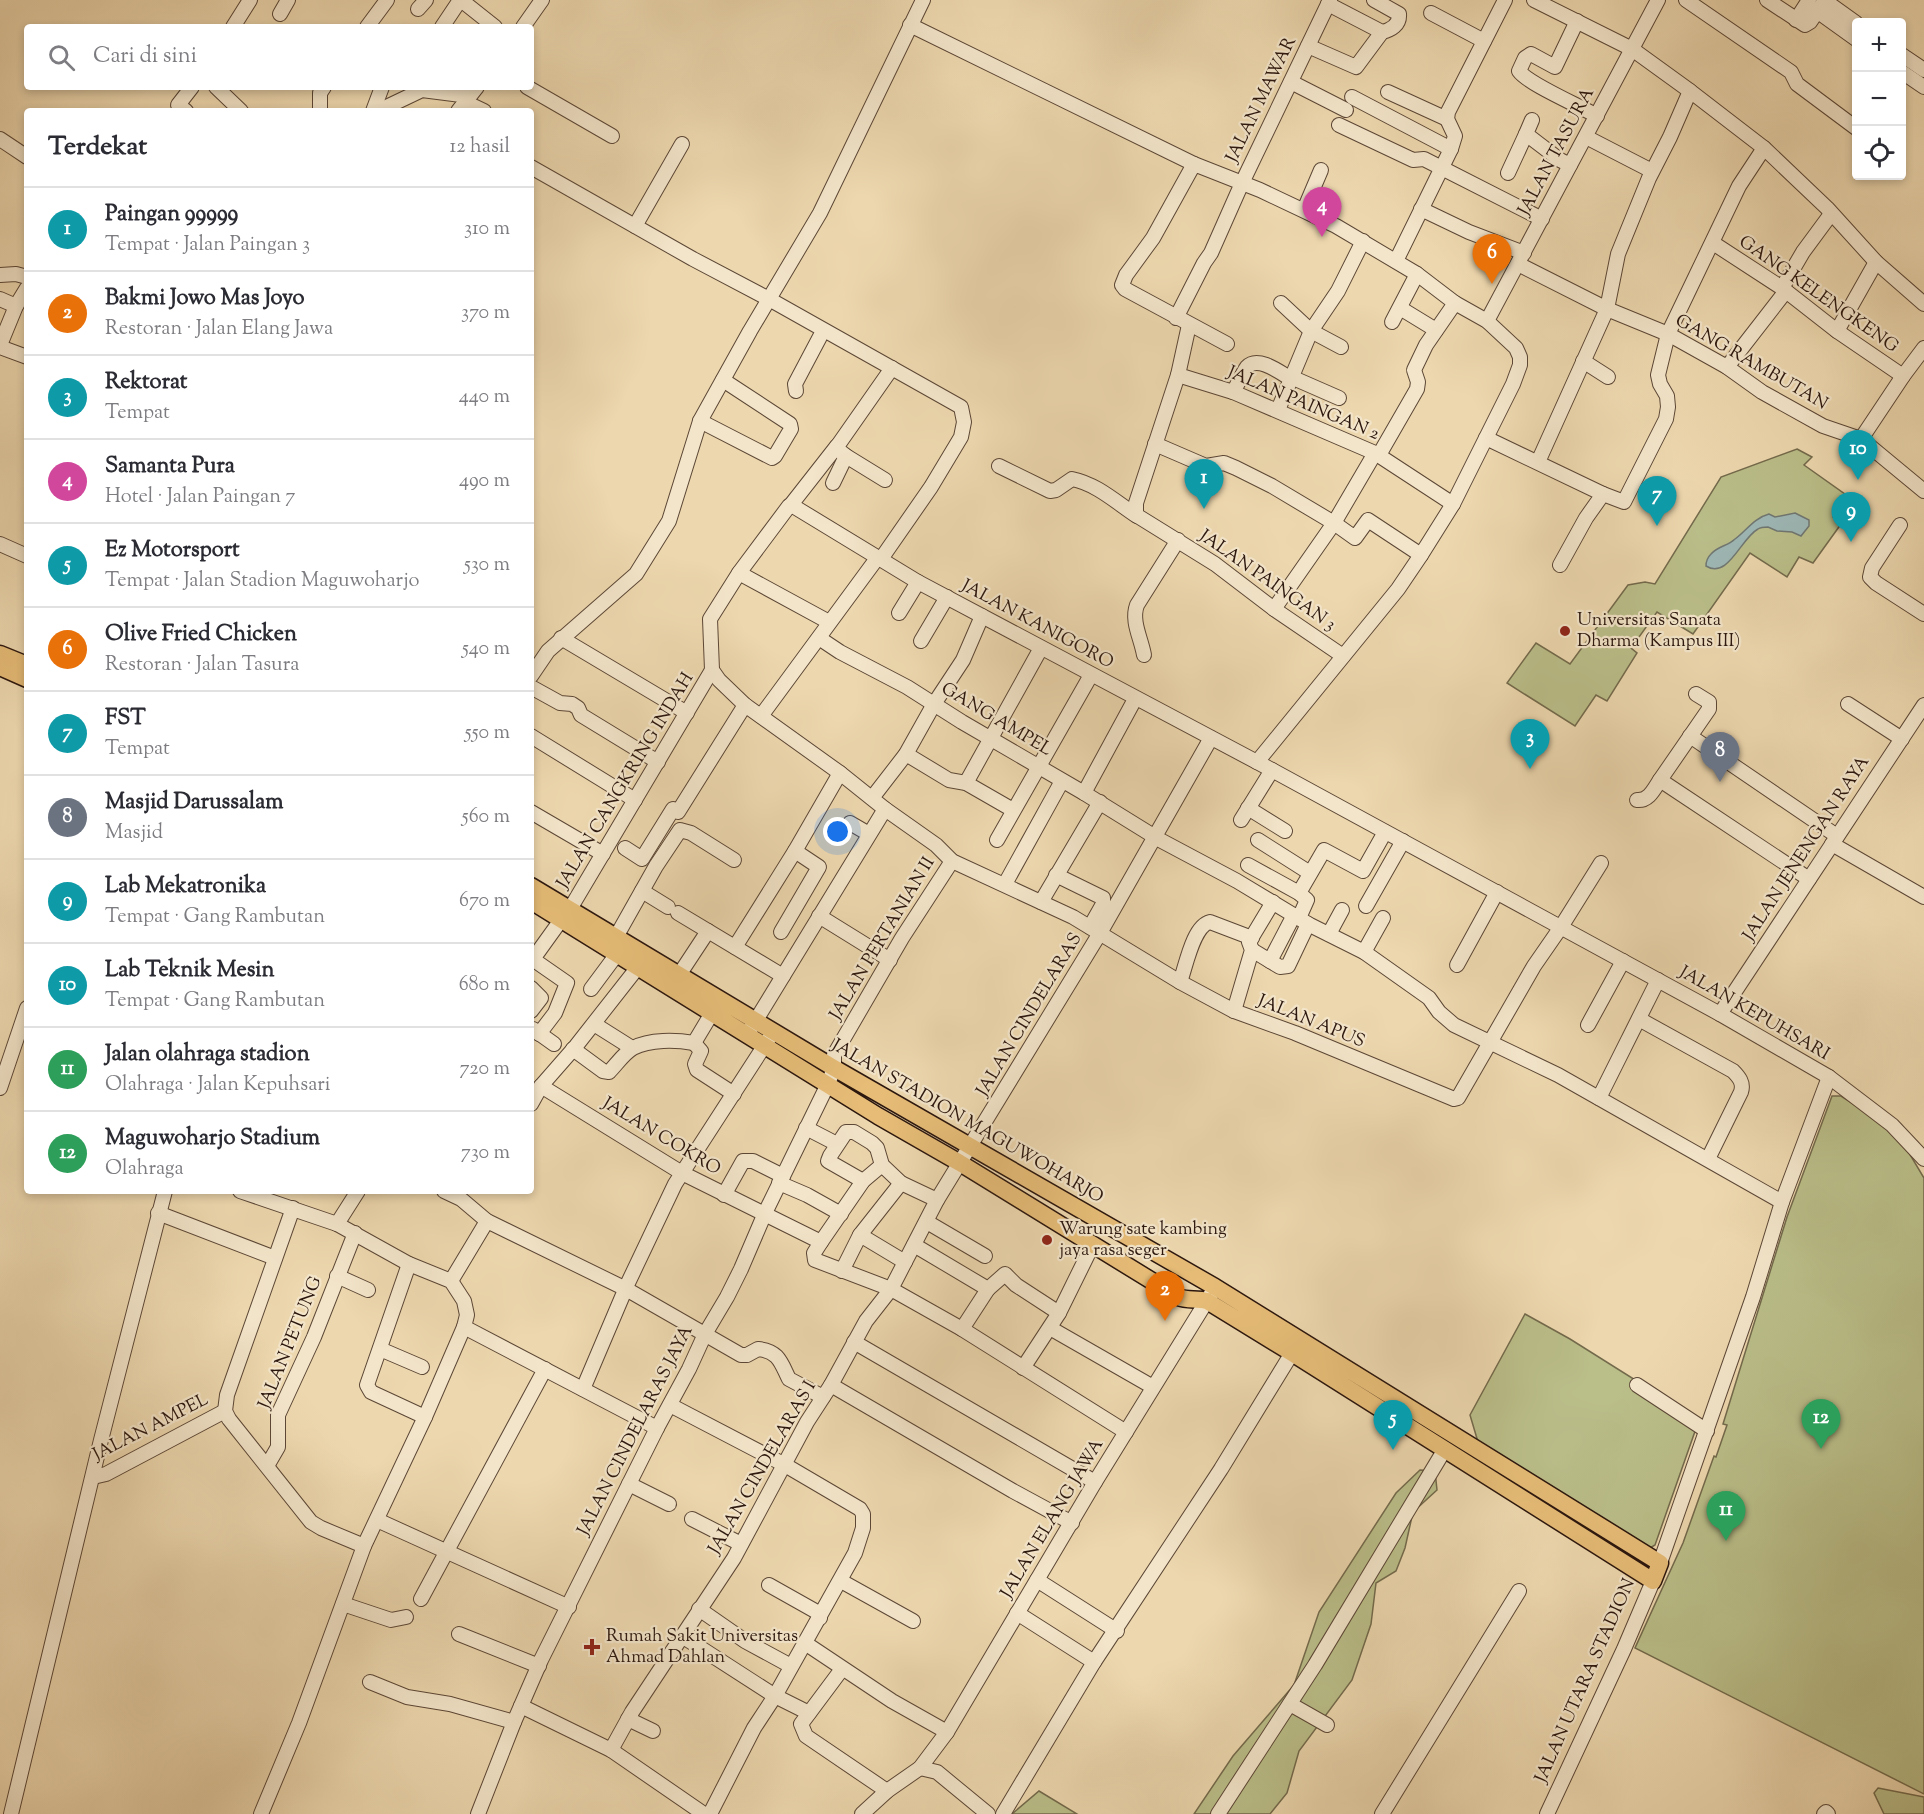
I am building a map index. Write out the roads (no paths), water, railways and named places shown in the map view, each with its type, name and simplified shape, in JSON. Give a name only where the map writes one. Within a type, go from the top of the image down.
[{"type":"main road","points":[[0,654],[24,664]]},
{"type":"main road","points":[[0,667],[24,678]]},
{"type":"main road","name":"JALAN STADION MAGUWOHARJO","points":[[535,899],[616,937],[679,975],[751,1028],[831,1076],[971,1146],[1182,1270],[1292,1353],[1653,1581]]},
{"type":"main road","name":"JALAN STADION MAGUWOHARJO","points":[[566,914],[617,954],[712,1013],[751,1028]]},
{"type":"main road","name":"JALAN STADION MAGUWOHARJO","points":[[831,1076],[878,1116],[960,1163],[1169,1292],[1185,1300],[1201,1299],[1211,1294]]},
{"type":"main road","points":[[1169,1292],[1182,1270]]},
{"type":"main road","name":"JALAN STADION MAGUWOHARJO","points":[[1211,1294],[1495,1461],[1660,1563]]},
{"type":"main road","points":[[1486,1476],[1495,1461]]},
{"type":"main road","name":"JALAN UTARA STADION","points":[[1653,1581],[1660,1563]]},
{"type":"street","points":[[235,24],[250,0]]},
{"type":"street","points":[[280,14],[288,0]]},
{"type":"street","points":[[369,24],[387,0]]},
{"type":"street","points":[[444,24],[460,0],[491,24]]},
{"type":"street","points":[[525,24],[542,0]]},
{"type":"street","points":[[534,672],[548,651],[561,638],[636,574],[669,521],[700,421],[830,194],[923,0]]},
{"type":"street","points":[[1308,45],[1356,67],[1382,32],[1390,30],[1397,23],[1399,15],[1374,0]]},
{"type":"street","points":[[1396,261],[1451,149],[1455,136],[1447,119],[1448,112],[1505,0]]},
{"type":"street","points":[[1534,0],[1632,49],[1764,148],[1827,208],[1876,262],[1924,304]]},
{"type":"street","name":"JALAN TASURA","points":[[1488,321],[1658,0]]},
{"type":"street","points":[[1686,0],[1791,72],[1797,84],[1854,126]]},
{"type":"street","points":[[1767,0],[1806,25],[1819,3],[1852,30]]},
{"type":"street","points":[[1329,2],[1382,32]]},
{"type":"street","name":"JALAN MAWAR","points":[[1176,318],[1211,253],[1329,2]]},
{"type":"street","points":[[1431,13],[1484,41]]},
{"type":"street","points":[[1577,21],[1555,67],[1531,54],[1525,58],[1520,71],[1536,83],[1597,116]]},
{"type":"street","points":[[910,25],[1194,164],[1304,210],[1365,242],[1417,274],[1455,303],[1488,321],[1516,348],[1520,357],[1520,366],[1453,504],[1398,589],[1257,762]]},
{"type":"street","points":[[1906,58],[1924,70]]},
{"type":"street","points":[[1906,75],[1924,87]]},
{"type":"street","points":[[1291,82],[1346,110]]},
{"type":"street","points":[[182,108],[178,105],[190,90]]},
{"type":"street","points":[[219,90],[238,108]]},
{"type":"street","points":[[320,108],[322,90]]},
{"type":"street","points":[[374,108],[381,90]]},
{"type":"street","points":[[384,108],[422,90],[467,99],[480,108]]},
{"type":"street","points":[[532,90],[612,136]]},
{"type":"street","points":[[1538,462],[1607,309],[1618,254],[1652,171],[1690,91]]},
{"type":"street","points":[[1388,92],[1447,119]]},
{"type":"street","points":[[1352,97],[1451,149]]},
{"type":"street","points":[[1508,173],[1532,120]]},
{"type":"street","points":[[1339,125],[1413,160],[1422,159],[1542,219]]},
{"type":"street","points":[[1526,134],[1570,165]]},
{"type":"street","points":[[1586,136],[1652,171]]},
{"type":"street","points":[[0,139],[24,155]]},
{"type":"street","points":[[635,226],[682,144]]},
{"type":"street","points":[[1486,438],[1624,502],[1666,419],[1667,396],[1658,375],[1668,334],[1739,186],[1764,148]]},
{"type":"street","points":[[1194,164],[1153,238],[1126,275],[1122,285],[1125,289],[1176,318],[1227,344]]},
{"type":"street","points":[[534,169],[957,404],[962,410],[961,437],[931,487],[761,716]]},
{"type":"street","points":[[1304,210],[1321,170]]},
{"type":"street","name":"GANG RAMBUTAN","points":[[1420,209],[1521,259],[1607,309],[1668,334],[1728,367],[1762,393],[1823,426],[1861,440],[1924,491]]},
{"type":"street","points":[[1728,367],[1784,290],[1803,252],[1831,214]]},
{"type":"street","points":[[1278,410],[1311,331],[1338,291],[1365,242],[1376,231]]},
{"type":"street","name":"GANG KELENGKENG","points":[[1713,243],[1784,290],[1837,331],[1903,376]]},
{"type":"street","points":[[1837,331],[1876,262]]},
{"type":"street","points":[[0,275],[16,273],[24,276]]},
{"type":"street","points":[[1392,322],[1417,274]]},
{"type":"street","points":[[24,293],[16,306],[0,346],[24,356]]},
{"type":"street","points":[[0,299],[16,306]]},
{"type":"street","points":[[1281,303],[1311,331],[1341,347]]},
{"type":"street","points":[[1274,609],[1334,523],[1417,388],[1415,367],[1426,345],[1455,303]]},
{"type":"street","points":[[1400,308],[1436,330]]},
{"type":"street","points":[[1138,517],[1136,502],[1178,375],[1189,325]]},
{"type":"street","points":[[796,391],[795,384],[823,331]]},
{"type":"street","points":[[1861,440],[1924,348]]},
{"type":"street","points":[[1583,361],[1608,377]]},
{"type":"street","points":[[1233,392],[1247,367],[1254,363],[1263,364],[1339,398]]},
{"type":"street","points":[[712,670],[710,619],[739,573],[790,506],[842,451],[892,368]]},
{"type":"street","name":"JALAN PAINGAN 2","points":[[1178,375],[1233,392],[1377,454],[1453,504]]},
{"type":"street","points":[[700,421],[772,458],[776,456],[791,429],[790,424],[723,380]]},
{"type":"street","points":[[1155,444],[1206,466],[1224,463],[1236,468],[1272,486],[1356,538],[1367,520],[1421,555]]},
{"type":"street","points":[[842,451],[885,480]]},
{"type":"street","points":[[833,483],[842,451]]},
{"type":"street","name":"JALAN PAINGAN 3","points":[[999,466],[1050,491],[1056,490],[1072,479],[1104,493],[1247,587],[1274,609],[1343,656]]},
{"type":"street","points":[[1560,565],[1586,518],[1603,494]]},
{"type":"street","name":"JALAN KANIGORO","points":[[790,506],[918,582],[1272,770]]},
{"type":"street","points":[[1900,525],[1872,568],[1870,577],[1924,614]]},
{"type":"street","points":[[1144,655],[1134,618],[1137,604],[1178,540]]},
{"type":"street","points":[[0,544],[24,555]]},
{"type":"street","points":[[739,573],[829,622]]},
{"type":"street","points":[[899,613],[918,582]]},
{"type":"street","points":[[921,641],[947,597]]},
{"type":"street","points":[[872,798],[906,754],[934,704],[963,660],[982,616]]},
{"type":"street","points":[[561,638],[687,713]]},
{"type":"street","name":"GANG AMPEL","points":[[819,638],[1154,836],[1300,919],[1364,952],[1429,998],[1439,1012],[1454,1025],[1558,1074],[1782,1202]]},
{"type":"street","points":[[966,783],[1041,648]]},
{"type":"street","name":"JALAN APUS","points":[[712,670],[718,680],[745,705],[936,845],[952,861],[1005,884],[1095,930],[1180,982],[1234,1011],[1295,1033],[1454,1099],[1458,1098],[1490,1042]]},
{"type":"street","name":"JALAN CANGKRING INDAH","points":[[534,955],[566,914],[712,670]]},
{"type":"street","points":[[997,840],[1091,675]]},
{"type":"street","points":[[534,689],[558,702],[572,704],[578,708],[581,715],[658,762]]},
{"type":"street","points":[[1637,800],[1644,800],[1648,797],[1709,706],[1709,702],[1696,694]]},
{"type":"street","points":[[1084,793],[1135,699]]},
{"type":"street","points":[[1848,704],[1902,739]]},
{"type":"street","points":[[642,859],[673,808],[678,812],[745,705]]},
{"type":"street","name":"JALAN JENENGAN RAYA","points":[[1720,1014],[1924,705]]},
{"type":"street","points":[[1690,736],[1835,840],[1924,897]]},
{"type":"street","points":[[534,738],[635,800]]},
{"type":"street","points":[[1095,930],[1154,836],[1211,738]]},
{"type":"street","points":[[906,754],[948,780],[966,783],[1013,810]]},
{"type":"street","points":[[1272,770],[1245,814],[1285,831]]},
{"type":"street","name":"JALAN KEPUHSARI","points":[[1272,770],[1720,1014],[1828,1077],[1782,1202],[1754,1297],[1660,1563]]},
{"type":"street","points":[[735,947],[840,773]]},
{"type":"street","points":[[1660,780],[1809,879]]},
{"type":"street","points":[[1005,884],[1062,781]]},
{"type":"street","points":[[1041,902],[1100,802]]},
{"type":"street","points":[[751,1028],[885,809]]},
{"type":"street","points":[[534,814],[603,854]]},
{"type":"street","points":[[850,823],[869,834]]},
{"type":"street","points":[[616,937],[656,866],[680,830],[691,833],[734,860]]},
{"type":"street","points":[[1299,893],[1324,850],[1363,871],[1385,832]]},
{"type":"street","points":[[1258,840],[1310,873]]},
{"type":"street","points":[[1366,906],[1403,841]]},
{"type":"street","points":[[625,848],[656,866]]},
{"type":"street","points":[[781,932],[819,867],[795,851]]},
{"type":"street","name":"JALAN PERTANIAN II","points":[[831,1076],[834,1055],[952,861]]},
{"type":"street","points":[[1490,1042],[1534,966],[1601,863]]},
{"type":"street","points":[[1180,982],[1202,925],[1210,922],[1252,944],[1270,960],[1300,919],[1307,900],[1299,893],[1248,866]]},
{"type":"street","points":[[1056,875],[1103,898],[1095,930]]},
{"type":"street","points":[[642,891],[783,976]]},
{"type":"street","points":[[1457,965],[1497,892]]},
{"type":"street","points":[[1234,1011],[1252,944],[1273,902]]},
{"type":"street","points":[[1329,934],[1342,910]]},
{"type":"street","points":[[819,916],[890,960]]},
{"type":"street","points":[[1364,952],[1383,918]]},
{"type":"street","name":"JALAN CINDELARAS","points":[[960,1163],[1095,930]]},
{"type":"street","points":[[679,975],[708,931]]},
{"type":"street","points":[[591,989],[617,954]]},
{"type":"street","points":[[534,959],[567,983],[555,1013],[535,1031],[554,1044]]},
{"type":"street","points":[[1588,1025],[1623,961]]},
{"type":"street","points":[[534,1098],[638,967]]},
{"type":"street","points":[[1599,1098],[1658,980]]},
{"type":"street","points":[[534,991],[542,998],[534,1007]]},
{"type":"street","points":[[694,1043],[712,1013]]},
{"type":"street","points":[[0,1088],[24,1017]]},
{"type":"street","points":[[1639,1019],[1733,1071],[1740,1079],[1742,1092],[1708,1159]]},
{"type":"street","points":[[594,1024],[632,1048]]},
{"type":"street","points":[[584,1389],[626,1289],[675,1184],[769,1038]]},
{"type":"street","points":[[573,1049],[603,1071],[608,1072],[632,1048],[677,1040],[694,1043],[701,1051],[695,1064],[697,1070],[734,1094]]},
{"type":"street","name":"JALAN CINDELARAS JAYA","points":[[478,1814],[538,1666],[705,1334],[737,1278],[765,1213],[831,1076]]},
{"type":"street","points":[[1828,1077],[1892,1125],[1924,1159]]},
{"type":"street","name":"JALAN COKRO","points":[[542,1086],[682,1173],[821,1242]]},
{"type":"street","points":[[866,1138],[878,1116]]},
{"type":"street","points":[[806,1128],[837,1144]]},
{"type":"street","points":[[863,1181],[829,1162],[829,1157],[846,1132],[854,1132],[866,1138],[877,1148],[882,1165],[901,1183],[937,1200]]},
{"type":"street","points":[[724,1194],[743,1161],[753,1161],[781,1180],[841,1214]]},
{"type":"street","name":"JALAN CINDELARAS I","points":[[610,1750],[741,1544],[807,1422],[866,1320],[891,1289],[937,1200],[960,1163]]},
{"type":"street","points":[[882,1165],[863,1181],[821,1242],[814,1253],[814,1258],[891,1289],[962,1329],[1126,1432]]},
{"type":"street","points":[[842,1271],[860,1235],[901,1183]]},
{"type":"street","points":[[11,1814],[164,1194]]},
{"type":"street","points":[[249,1194],[337,1224],[409,1264],[451,1281],[464,1301],[467,1315],[425,1418],[364,1546],[261,1814]]},
{"type":"street","points":[[337,1224],[356,1194]]},
{"type":"street","points":[[465,1195],[487,1221],[626,1289],[744,1356],[758,1349],[773,1354],[781,1360],[789,1379],[823,1396]]},
{"type":"street","points":[[293,1208],[227,1395],[225,1411],[311,1522],[364,1546]]},
{"type":"street","points":[[158,1214],[275,1257]]},
{"type":"street","points":[[451,1281],[487,1221]]},
{"type":"street","points":[[927,1222],[985,1256]]},
{"type":"street","name":"JALAN PETUNG","points":[[267,1466],[278,1447],[278,1415],[314,1337],[355,1233]]},
{"type":"street","points":[[860,1235],[905,1262]]},
{"type":"street","points":[[1023,1368],[1059,1313],[1093,1244]]},
{"type":"street","points":[[914,1245],[988,1289]]},
{"type":"street","points":[[409,1264],[367,1385],[369,1390],[425,1418]]},
{"type":"street","points":[[962,1329],[988,1289],[1005,1274],[1016,1285],[1059,1313]]},
{"type":"street","points":[[337,1276],[368,1290]]},
{"type":"street","name":"JALAN ELANG JAWA","points":[[862,1814],[887,1791],[920,1767],[944,1737],[1095,1482],[1211,1294]]},
{"type":"street","points":[[464,1327],[657,1428]]},
{"type":"street","points":[[1050,1328],[1153,1387]]},
{"type":"street","points":[[854,1342],[1095,1482]]},
{"type":"street","points":[[380,1349],[422,1367]]},
{"type":"street","points":[[1003,1814],[1094,1662],[1117,1631],[1221,1469],[1292,1353]]},
{"type":"street","points":[[421,1599],[545,1369]]},
{"type":"street","points":[[831,1384],[1072,1523]]},
{"type":"street","points":[[1637,1385],[1707,1431]]},
{"type":"street","points":[[670,1405],[785,1465],[862,1512],[863,1519],[860,1540],[841,1581],[754,1728],[710,1814]]},
{"type":"street","name":"JALAN AMPEL","points":[[93,1477],[106,1474],[225,1411]]},
{"type":"street","points":[[1218,1814],[1316,1665],[1445,1449]]},
{"type":"street","points":[[629,1484],[669,1504]]},
{"type":"street","points":[[692,1519],[741,1544]]},
{"type":"street","points":[[377,1520],[569,1608]]},
{"type":"street","points":[[1037,1580],[1117,1631]]},
{"type":"street","points":[[841,1581],[914,1621]]},
{"type":"street","name":"JALAN UTARA STADION","points":[[1547,1814],[1653,1581]]},
{"type":"street","points":[[769,1585],[817,1612],[820,1618]]},
{"type":"street","points":[[1382,1814],[1519,1591]]},
{"type":"street","points":[[343,1604],[391,1620],[406,1617]]},
{"type":"street","points":[[699,1609],[745,1641],[791,1666]]},
{"type":"street","points":[[1017,1613],[1094,1662]]},
{"type":"street","points":[[459,1634],[538,1666]]},
{"type":"street","points":[[682,1636],[775,1696],[809,1713]]},
{"type":"street","points":[[805,1643],[944,1737],[937,1772]]},
{"type":"street","points":[[842,1669],[801,1724],[806,1737],[887,1791]]},
{"type":"street","points":[[370,1682],[407,1697],[450,1704],[514,1722]]},
{"type":"street","points":[[1290,1704],[1327,1725]]},
{"type":"street","points":[[521,1706],[610,1750],[704,1814]]},
{"type":"street","points":[[628,1719],[652,1731]]},
{"type":"street","points":[[920,1767],[937,1772],[988,1814]]},
{"type":"water","points":[[1795,513],[1809,520],[1809,526],[1801,536],[1768,527],[1760,528],[1752,534],[1728,563],[1714,569],[1706,566],[1708,558],[1714,551],[1732,541],[1759,518],[1769,514],[1775,517]]},
{"type":"place","name":"Samanta Pura","points":[[1322,237]]},
{"type":"place","name":"Olive Fried Chicken","points":[[1492,284]]},
{"type":"place","name":"Lab Teknik Mesin","points":[[1858,480]]},
{"type":"place","name":"Paingan 99999","points":[[1204,509]]},
{"type":"place","name":"FST","points":[[1657,526]]},
{"type":"place","name":"Lab Mekatronika","points":[[1851,542]]},
{"type":"place","name":"Universitas Sanata Dharma (Kampus III)","points":[[1565,631]]},
{"type":"place","name":"Rektorat","points":[[1530,769]]},
{"type":"place","name":"Masjid Darussalam","points":[[1720,782]]},
{"type":"place","name":"Warung sate kambing jaya rasa seger","points":[[1047,1240]]},
{"type":"place","name":"Bakmi Jowo Mas Joyo","points":[[1165,1321]]},
{"type":"place","name":"Maguwoharjo Stadium","points":[[1821,1449]]},
{"type":"place","name":"Ez Motorsport","points":[[1393,1450]]},
{"type":"place","name":"Jalan olahraga stadion","points":[[1726,1541]]},
{"type":"place","name":"Rumah Sakit Universitas Ahmad Dahlan","points":[[592,1647]]}]
